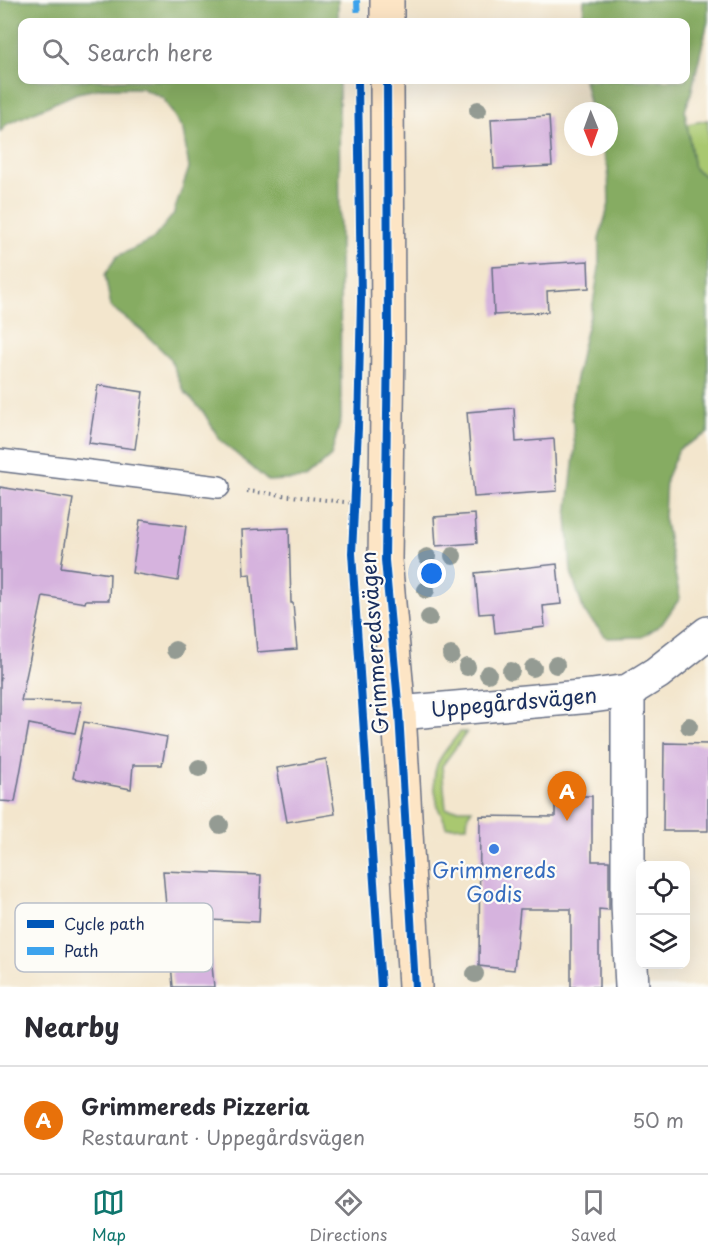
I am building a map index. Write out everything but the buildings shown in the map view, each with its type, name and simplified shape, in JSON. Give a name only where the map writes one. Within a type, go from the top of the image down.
[{"type":"street","points":[[387,0],[387,18]]},
{"type":"street","name":"Grimmeredsvägen","points":[[387,84],[388,340],[385,560],[399,713],[415,987]]},
{"type":"street","name":"Uppegårdsvägen","points":[[399,713],[628,691],[657,673],[708,633]]},
{"type":"street","name":"Uppegårdsvägen","points":[[628,691],[628,904],[632,987]]},
{"type":"lane","points":[[0,460],[219,487]]},
{"type":"path","points":[[219,487],[354,504]]},
{"type":"green space","points":[[0,0],[338,0],[338,18],[18,18],[18,84],[339,84],[341,419],[331,456],[305,479],[268,481],[220,440],[204,413],[184,391],[169,357],[140,329],[111,307],[105,275],[116,257],[153,239],[173,215],[189,168],[183,130],[163,98],[141,88],[102,88],[77,93],[7,124],[0,132]]},
{"type":"green space","points":[[584,0],[708,0],[708,21],[685,111],[694,169],[708,178],[708,433],[679,449],[666,479],[664,517],[680,598],[662,624],[642,637],[607,638],[584,612],[571,572],[567,516],[575,448],[571,404],[593,304],[599,268],[599,239],[609,204],[608,168],[604,156],[618,156],[618,102],[589,102],[585,84],[690,84],[690,18],[583,18]]},
{"type":"green space","points":[[708,120],[708,178],[694,169],[687,124]]},
{"type":"green space","points":[[460,732],[467,732],[442,766],[446,809],[472,809],[468,815],[467,826],[446,827],[438,807],[434,776],[439,761]]},
{"type":"marked path","points":[[357,0],[358,18]]},
{"type":"cycle path","points":[[358,84],[361,299],[352,553],[381,987]]},
{"type":"cycle path","points":[[387,84],[388,341],[385,560],[399,713],[415,987]]},
{"type":"place","name":"Grimmereds Pizzeria","points":[[567,821]]},
{"type":"place","name":"Grimmereds Godis","points":[[494,849]]}]
